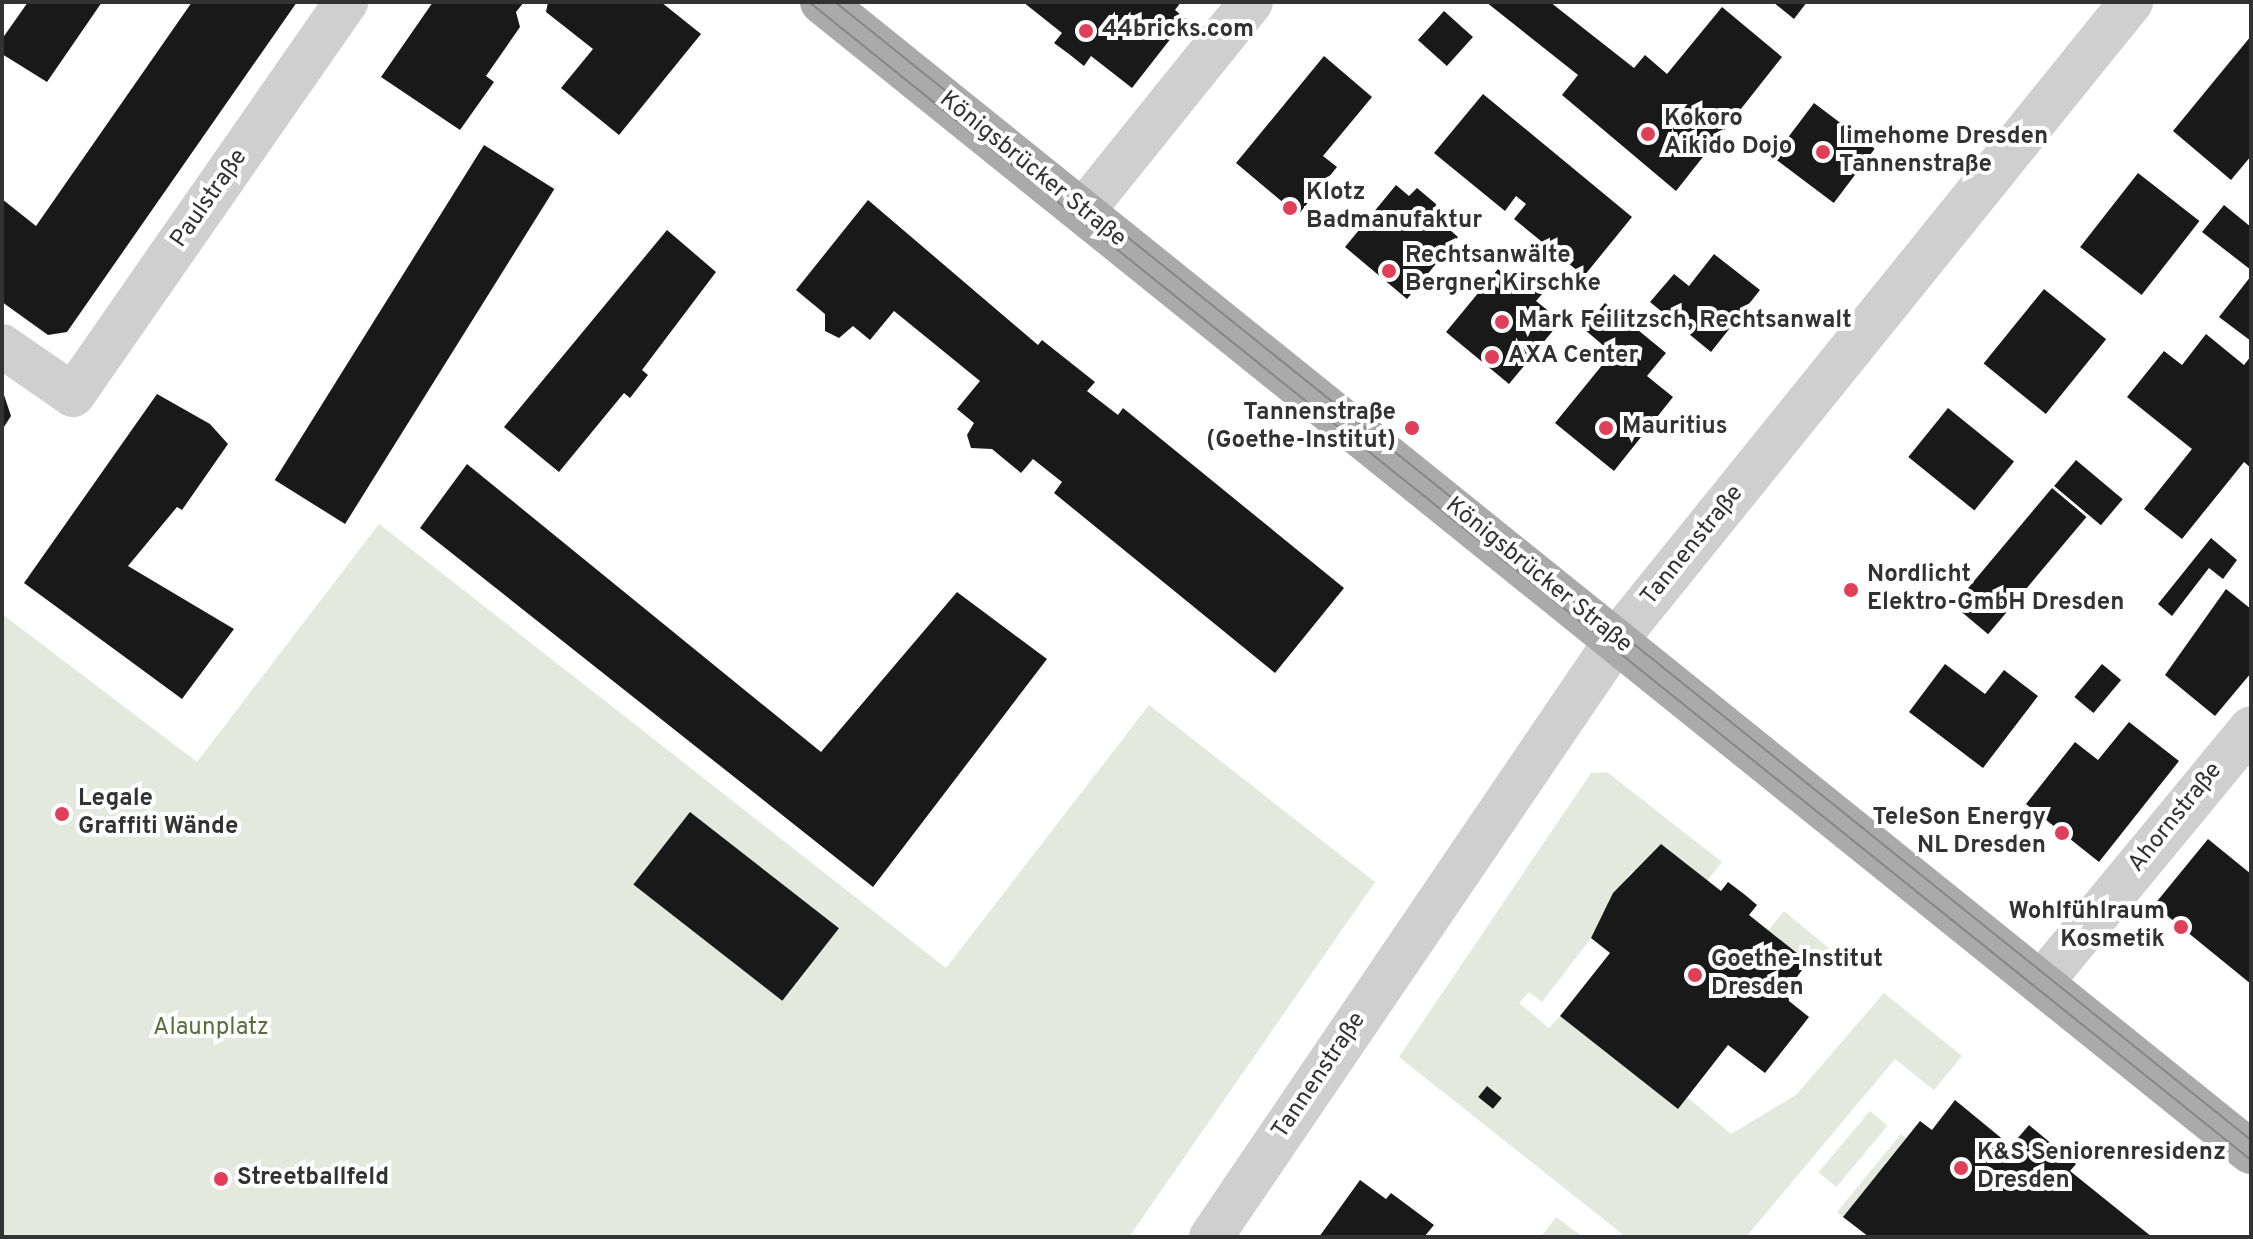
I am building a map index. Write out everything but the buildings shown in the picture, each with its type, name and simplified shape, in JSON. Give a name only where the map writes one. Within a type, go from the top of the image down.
[{"type":"main road","name":"Königsbrücker Straße","points":[[822,2],[2251,1152]]},
{"type":"street","name":"Paulstraße","points":[[2,346],[73,395],[346,2]]},
{"type":"street","points":[[1083,211],[1251,2]]},
{"type":"street","name":"Tannenstraße","points":[[1211,1237],[1617,639],[2131,2]]},
{"type":"street","name":"Ahornstraße","points":[[2041,983],[2251,728]]},
{"type":"green space","name":"Alaunplatz","points":[[379,524],[946,968],[1149,705],[1375,882],[1129,1237],[2,1237],[2,614],[197,762]]},
{"type":"green space","points":[[1607,772],[1722,862],[1707,881],[1631,871],[1604,921],[1542,1002],[1529,992],[1519,1003],[1549,1028],[1560,1016],[1677,1108],[1687,1097],[1731,1134],[1796,1095],[1884,993],[1962,1056],[1934,1090],[1895,1059],[1746,1237],[1626,1237],[1399,1057],[1591,773]]},
{"type":"green space","points":[[1784,911],[1836,954],[1827,966],[1817,969],[1768,931]]},
{"type":"green space","points":[[1870,1111],[1888,1126],[1836,1187],[1819,1172]]},
{"type":"green space","points":[[1901,1134],[1906,1138],[1843,1217],[1837,1212]]},
{"type":"green space","points":[[1556,1217],[1583,1237],[1541,1237]]},
{"type":"tram line","points":[[809,2],[2251,1160]]},
{"type":"tram line","points":[[835,2],[2251,1140]]},
{"type":"place","name":"44bricks.com","points":[[1086,31]]},
{"type":"place","name":"Kokoro Aikido Dojo","points":[[1648,134]]},
{"type":"place","name":"limehome Dresden Tannenstraße","points":[[1823,152]]},
{"type":"place","name":"Klotz Badmanufaktur","points":[[1290,208]]},
{"type":"place","name":"Rechtsanwälte Bergner Kirschke","points":[[1389,271]]},
{"type":"place","name":"Mark Feilitzsch, Rechtsanwalt","points":[[1502,322]]},
{"type":"place","name":"AXA Center","points":[[1492,357]]},
{"type":"place","name":"Tannenstraße (Goethe-Institut)","points":[[1412,428]]},
{"type":"place","name":"Mauritius","points":[[1606,428]]},
{"type":"place","name":"Nordlicht Elektro-GmbH Dresden","points":[[1851,590]]},
{"type":"place","name":"Legale Graffiti Wände","points":[[62,814]]},
{"type":"place","name":"TeleSon Energy NL Dresden","points":[[2062,833]]},
{"type":"place","name":"Wohlfühlraum Kosmetik","points":[[2181,927]]},
{"type":"place","name":"Goethe-Institut Dresden","points":[[1695,975]]},
{"type":"place","name":"K&S Seniorenresidenz Dresden","points":[[1961,1168]]},
{"type":"place","name":"Streetballfeld","points":[[221,1179]]}]
